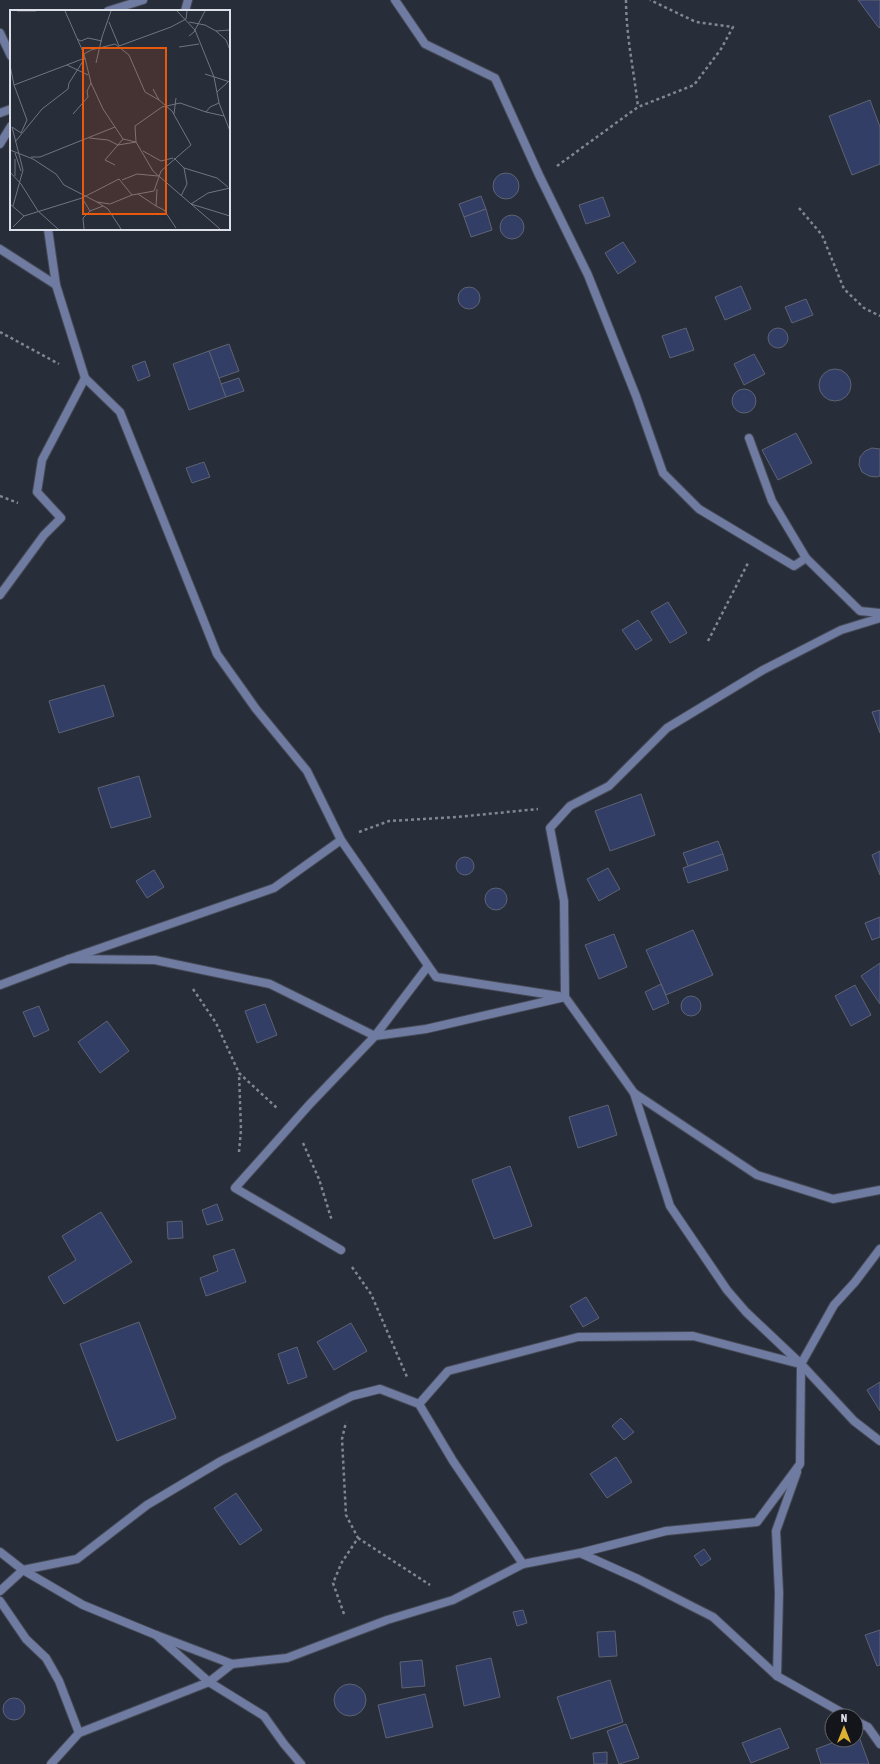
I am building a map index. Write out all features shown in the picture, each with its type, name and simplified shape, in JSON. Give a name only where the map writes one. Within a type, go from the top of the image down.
[{"type":"street","points":[[111,10],[143,0]]},
{"type":"street","points":[[185,10],[188,0]]},
{"type":"street","points":[[394,0],[425,44],[495,78],[539,175],[588,275],[636,396],[663,473],[699,509],[758,543],[794,566],[806,558]]},
{"type":"street","points":[[0,33],[10,54]]},
{"type":"street","points":[[0,113],[10,110]]},
{"type":"street","points":[[0,144],[10,128]]},
{"type":"street","points":[[48,230],[56,285],[85,378],[120,412],[218,654],[256,709],[307,771],[341,840],[436,977],[565,997]]},
{"type":"street","points":[[0,249],[56,285]]},
{"type":"street","points":[[0,596],[44,535],[61,518],[37,492],[42,460],[85,378]]},
{"type":"street","points":[[750,438],[772,501],[806,558],[860,611],[880,613]]},
{"type":"street","points":[[880,618],[841,630],[763,670],[667,728],[609,786],[570,806],[550,828],[564,901],[565,997],[634,1093],[670,1206],[727,1290],[746,1312],[801,1364],[854,1421],[880,1442]]},
{"type":"street","points":[[0,985],[68,959],[274,888],[341,840]]},
{"type":"street","points":[[68,959],[155,960],[270,984],[375,1036],[426,1029],[565,997]]},
{"type":"street","points":[[341,1250],[235,1188],[294,1122],[375,1036],[428,966]]},
{"type":"street","points":[[634,1093],[757,1175],[833,1198],[880,1190]]},
{"type":"street","points":[[777,1676],[779,1593],[776,1531],[800,1464],[801,1364],[834,1305],[855,1282],[880,1249]]},
{"type":"street","points":[[419,1404],[448,1371],[578,1337],[693,1336],[801,1364]]},
{"type":"street","points":[[0,1591],[23,1570],[77,1559],[147,1505],[220,1461],[352,1396],[380,1389],[419,1404],[453,1461],[522,1564]]},
{"type":"street","points":[[0,1552],[23,1570],[83,1605],[232,1664],[287,1658],[387,1620],[453,1600],[522,1564],[580,1553],[666,1531],[757,1522],[800,1464]]},
{"type":"street","points":[[580,1553],[638,1579],[712,1617],[777,1676],[834,1708]]},
{"type":"street","points":[[0,1601],[26,1639],[46,1658],[59,1681],[79,1733]]},
{"type":"street","points":[[156,1635],[209,1682],[264,1716],[284,1744],[301,1764]]},
{"type":"street","points":[[51,1764],[79,1733],[209,1682],[232,1664]]},
{"type":"street","points":[[864,1725],[868,1727],[880,1744]]},
{"type":"path","points":[[626,0],[626,30],[634,69],[638,107]]},
{"type":"path","points":[[539,175],[552,169],[638,107],[694,85],[721,49],[733,27],[696,22],[650,0]]},
{"type":"path","points":[[799,208],[822,235],[844,289],[864,308],[880,316]]},
{"type":"path","points":[[0,332],[85,378]]},
{"type":"path","points":[[708,641],[758,543]]},
{"type":"path","points":[[341,840],[389,821],[457,818],[570,806]]},
{"type":"path","points":[[192,988],[216,1023],[239,1073],[241,1130],[235,1188]]},
{"type":"path","points":[[239,1073],[294,1122],[319,1179],[341,1250],[370,1294],[419,1404]]},
{"type":"path","points":[[352,1396],[342,1439],[346,1515],[358,1538],[453,1600]]},
{"type":"path","points":[[352,1634],[332,1583],[342,1562],[358,1538]]},
{"type":"building","points":[[858,0],[880,0],[879,28]]},
{"type":"building","points":[[870,100],[880,127],[880,164],[852,175],[829,116]]},
{"type":"building","points":[[506,173],[515,177],[519,186],[515,195],[506,199],[497,195],[493,186],[497,177]]},
{"type":"building","points":[[481,196],[486,209],[464,217],[459,204]]},
{"type":"building","points":[[603,197],[610,216],[586,224],[579,205]]},
{"type":"building","points":[[486,209],[492,230],[471,237],[464,217]]},
{"type":"building","points":[[512,215],[521,218],[524,227],[521,236],[512,239],[503,236],[500,227],[503,218]]},
{"type":"building","points":[[623,242],[636,262],[618,274],[605,253]]},
{"type":"building","points":[[741,286],[751,309],[725,320],[715,297]]},
{"type":"building","points":[[465,287],[473,287],[480,294],[480,302],[473,309],[465,309],[458,302],[458,294]]},
{"type":"building","points":[[806,299],[813,315],[792,323],[785,307]]},
{"type":"building","points":[[686,328],[694,350],[670,358],[662,336]]},
{"type":"building","points":[[778,328],[785,331],[788,338],[785,345],[778,348],[771,345],[768,338],[771,331]]},
{"type":"building","points":[[229,344],[239,371],[219,378],[209,351]]},
{"type":"building","points":[[209,351],[226,397],[189,410],[173,364]]},
{"type":"building","points":[[754,354],[765,374],[744,385],[734,364]]},
{"type":"building","points":[[145,361],[150,376],[138,381],[132,366]]},
{"type":"building","points":[[832,369],[838,369],[848,376],[851,385],[850,391],[844,398],[838,401],[832,401],[822,394],[819,388],[819,382],[826,372]]},
{"type":"building","points":[[239,378],[244,391],[226,397],[221,384]]},
{"type":"building","points":[[744,389],[753,392],[756,401],[753,410],[744,413],[735,410],[732,401],[735,392]]},
{"type":"building","points":[[796,433],[812,463],[778,480],[762,450]]},
{"type":"building","points":[[872,448],[880,449],[880,476],[876,477],[869,476],[862,472],[859,465],[860,457],[865,451]]},
{"type":"building","points":[[204,462],[210,477],[192,483],[186,468]]},
{"type":"building","points":[[668,602],[687,633],[670,643],[651,612]]},
{"type":"building","points":[[638,620],[652,640],[636,650],[622,630]]},
{"type":"building","points":[[104,685],[114,716],[59,733],[49,701]]},
{"type":"building","points":[[880,710],[880,733],[872,712]]},
{"type":"building","points":[[139,776],[151,817],[111,828],[98,788]]},
{"type":"building","points":[[641,794],[655,835],[610,851],[595,811]]},
{"type":"building","points":[[718,841],[723,854],[688,866],[683,853]]},
{"type":"building","points":[[880,851],[880,875],[872,855]]},
{"type":"building","points":[[723,854],[728,870],[688,883],[683,868]]},
{"type":"building","points":[[461,857],[469,857],[474,862],[472,873],[469,875],[461,875],[456,870],[456,862]]},
{"type":"building","points":[[608,868],[620,889],[599,901],[587,879]]},
{"type":"building","points":[[154,870],[164,887],[147,898],[136,881]]},
{"type":"building","points":[[492,888],[500,888],[507,895],[507,903],[500,910],[492,910],[485,903],[485,895]]},
{"type":"building","points":[[880,917],[880,937],[872,940],[865,923]]},
{"type":"building","points":[[693,930],[713,975],[666,995],[646,950]]},
{"type":"building","points":[[614,934],[627,967],[599,979],[585,945]]},
{"type":"building","points":[[880,963],[880,1004],[861,976]]},
{"type":"building","points":[[661,984],[669,1003],[653,1010],[645,992]]},
{"type":"building","points":[[855,985],[871,1015],[851,1026],[835,996]]},
{"type":"building","points":[[687,996],[695,996],[701,1002],[701,1010],[695,1016],[687,1016],[681,1010],[681,1002]]},
{"type":"building","points":[[265,1004],[277,1035],[257,1043],[245,1011]]},
{"type":"building","points":[[39,1006],[49,1030],[34,1037],[23,1012]]},
{"type":"building","points":[[107,1021],[129,1051],[100,1073],[78,1042]]},
{"type":"building","points":[[608,1105],[617,1135],[578,1148],[569,1117]]},
{"type":"building","points":[[510,1166],[532,1226],[494,1239],[472,1180]]},
{"type":"building","points":[[217,1204],[223,1220],[207,1225],[202,1210]]},
{"type":"building","points":[[101,1212],[132,1262],[64,1304],[48,1277],[76,1260],[62,1236]]},
{"type":"building","points":[[182,1221],[183,1238],[168,1239],[167,1222]]},
{"type":"building","points":[[234,1249],[246,1282],[206,1296],[200,1278],[218,1271],[213,1256]]},
{"type":"building","points":[[586,1297],[599,1318],[583,1327],[570,1306]]},
{"type":"building","points":[[139,1322],[176,1418],[117,1441],[80,1344]]},
{"type":"building","points":[[351,1323],[367,1351],[334,1370],[317,1342]]},
{"type":"building","points":[[297,1347],[307,1377],[288,1384],[278,1354]]},
{"type":"building","points":[[880,1382],[880,1411],[867,1390]]},
{"type":"building","points":[[621,1418],[634,1432],[624,1440],[612,1426]]},
{"type":"building","points":[[616,1457],[632,1482],[607,1498],[590,1474]]},
{"type":"building","points":[[236,1493],[262,1530],[240,1545],[214,1508]]},
{"type":"building","points":[[704,1549],[711,1559],[701,1566],[694,1556]]},
{"type":"building","points":[[523,1610],[527,1623],[517,1626],[513,1612]]},
{"type":"building","points":[[880,1630],[880,1665],[877,1666],[865,1635]]},
{"type":"building","points":[[615,1631],[617,1656],[599,1657],[597,1632]]},
{"type":"building","points":[[491,1658],[500,1697],[464,1706],[456,1666]]},
{"type":"building","points":[[422,1660],[425,1686],[402,1688],[400,1662]]},
{"type":"building","points":[[610,1680],[623,1722],[571,1739],[557,1697]]},
{"type":"building","points":[[347,1684],[353,1684],[363,1691],[366,1700],[365,1706],[359,1713],[353,1716],[347,1716],[337,1709],[334,1703],[334,1697],[341,1687]]},
{"type":"building","points":[[425,1694],[433,1727],[386,1738],[378,1705]]},
{"type":"building","points":[[14,1698],[22,1701],[25,1709],[22,1717],[14,1720],[6,1717],[3,1709],[6,1701]]},
{"type":"building","points":[[626,1724],[639,1758],[619,1764],[607,1731]]},
{"type":"building","points":[[780,1728],[789,1748],[751,1763],[742,1743]]},
{"type":"building","points":[[824,1746],[824,1748],[863,1748],[869,1764],[821,1764],[816,1749]]},
{"type":"building","points":[[607,1752],[607,1764],[594,1764],[593,1753]]}]
